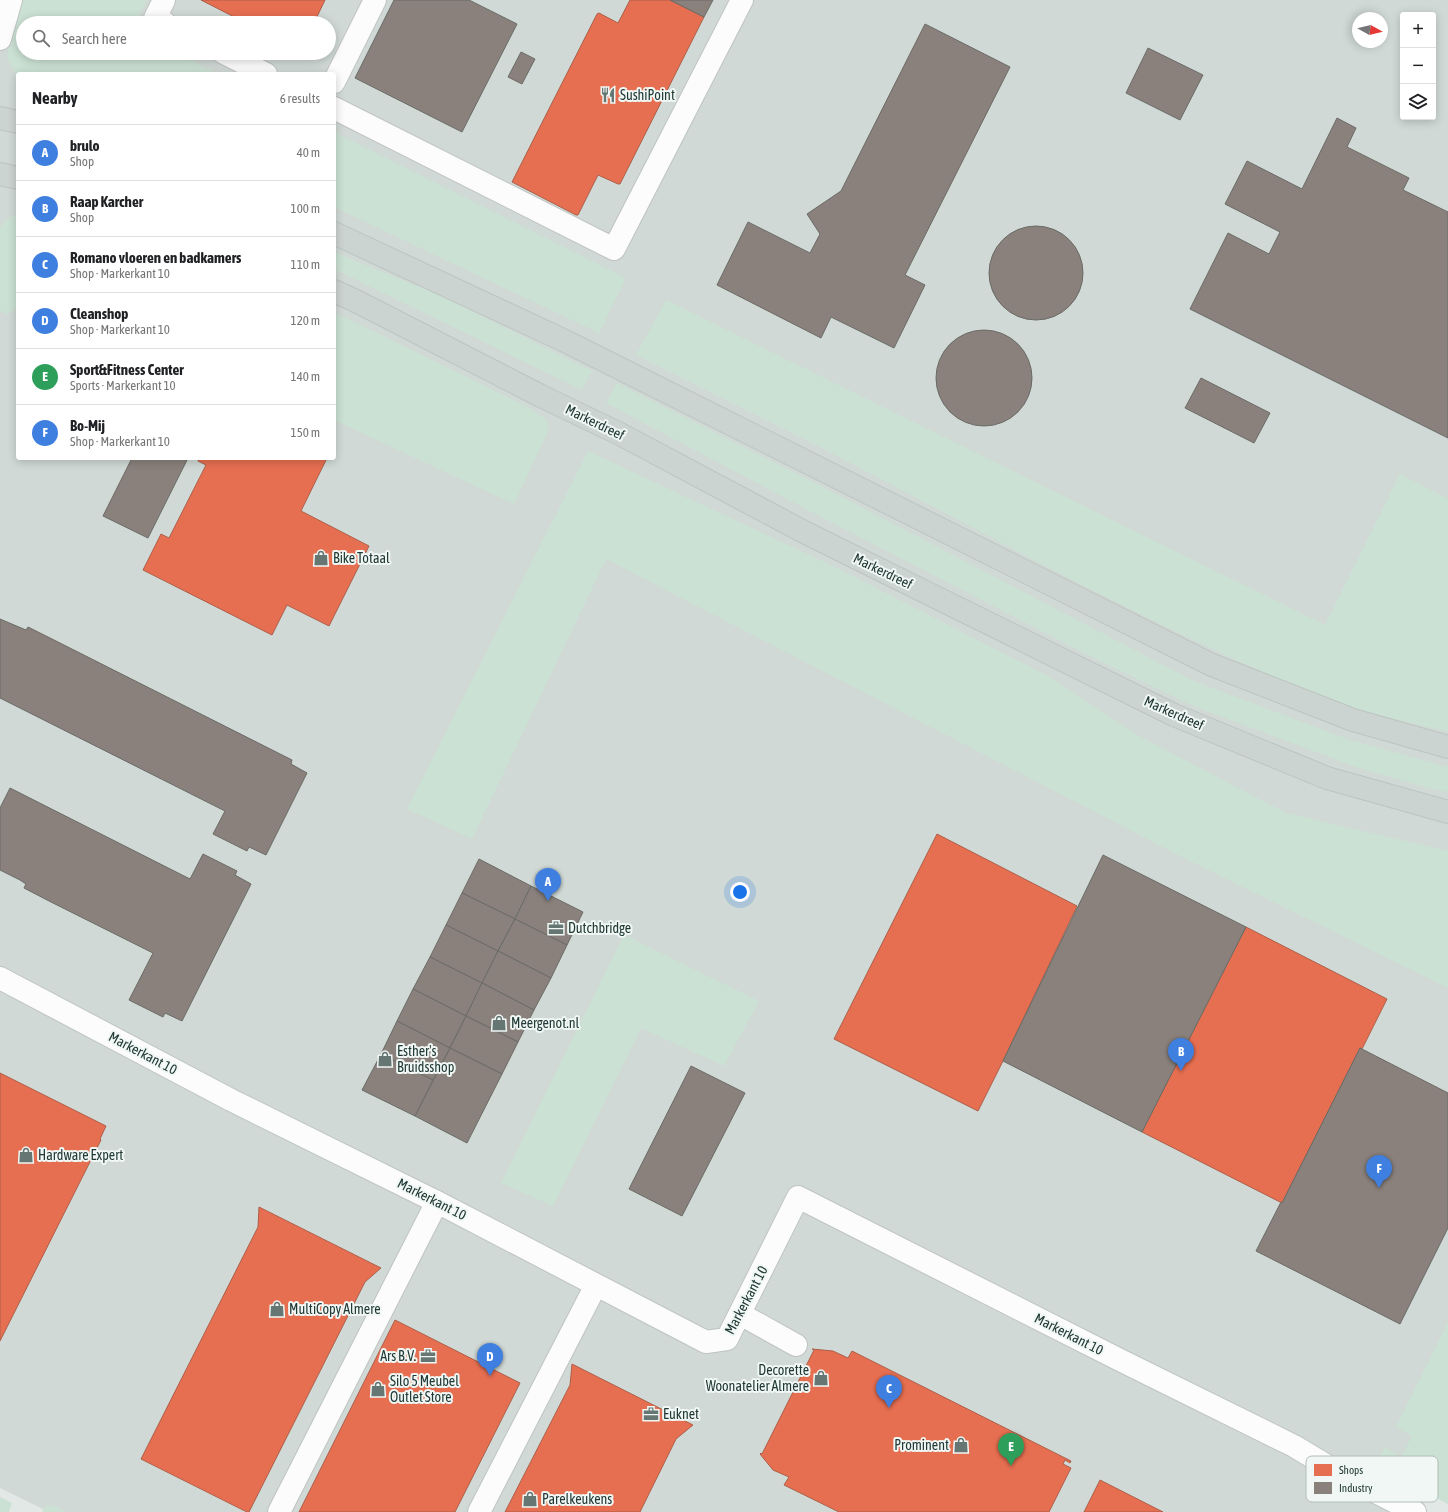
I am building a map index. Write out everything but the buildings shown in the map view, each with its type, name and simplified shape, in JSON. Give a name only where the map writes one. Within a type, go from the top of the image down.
[{"type":"main road","points":[[0,118],[16,122]]},
{"type":"main road","points":[[0,174],[16,178]]},
{"type":"main road","points":[[336,234],[565,341],[1212,665],[1353,720],[1448,747]]},
{"type":"main road","name":"Markerdreef","points":[[336,293],[354,300],[541,396],[620,434],[804,532],[1174,715],[1327,778],[1448,812]]},
{"type":"street","points":[[0,39],[11,0]]},
{"type":"street","points":[[156,16],[164,0]]},
{"type":"street","points":[[336,78],[375,0]]},
{"type":"street","points":[[336,109],[614,249],[742,0]]},
{"type":"street","points":[[238,60],[262,72]]},
{"type":"street","name":"Markerkant 10","points":[[0,978],[231,1100],[437,1202],[706,1342],[727,1339],[798,1197],[1120,1360],[1294,1446],[1311,1456]]},
{"type":"street","points":[[279,1512],[437,1202]]},
{"type":"street","points":[[479,1512],[596,1285]]},
{"type":"street","points":[[740,1314],[796,1346]]},
{"type":"street","name":"Markerkant 10","points":[[1395,1502],[1415,1512]]},
{"type":"shaded area","points":[[0,0],[1448,0],[1448,1394],[1416,1456],[1306,1456],[1306,1502],[1393,1502],[1388,1512],[49,1512],[0,1488]]},
{"type":"green space","points":[[20,0],[147,0],[139,16],[16,16]]},
{"type":"green space","points":[[16,18],[16,60],[190,60],[214,72],[16,72],[16,75],[7,57]]},
{"type":"green space","points":[[336,133],[626,278],[599,333],[336,208]]},
{"type":"green space","points":[[16,215],[16,310],[6,314],[0,311],[0,227],[11,216]]},
{"type":"green space","points":[[336,253],[446,298],[592,371],[582,390],[336,270]]},
{"type":"green space","points":[[666,300],[1325,625],[1400,474],[1448,499],[1448,732],[1363,711],[1301,689],[1234,659],[1074,581],[824,449],[636,355]]},
{"type":"green space","points":[[336,313],[526,406],[547,420],[549,429],[514,504],[336,421]]},
{"type":"green space","points":[[617,383],[817,484],[1194,681],[1350,740],[1448,767],[1448,792],[1425,787],[1356,767],[1193,706],[1084,653],[821,517],[606,403]]},
{"type":"green space","points":[[588,451],[837,568],[1048,676],[1139,736],[1286,813],[1448,851],[1448,988],[1184,858],[606,559],[472,839],[407,809]]},
{"type":"green space","points":[[624,935],[759,1001],[724,1066],[641,1028],[553,1206],[501,1183]]},
{"type":"green space","points":[[1448,1322],[1448,1504],[1438,1499],[1438,1456],[1402,1456],[1412,1436],[1396,1427]]},
{"type":"green space","points":[[1385,1447],[1399,1456],[1381,1456]]},
{"type":"green space","points":[[0,1497],[12,1503],[9,1512],[0,1512]]},
{"type":"green space","points":[[52,1505],[66,1512],[42,1512],[45,1506]]},
{"type":"place","name":"SushiPoint","points":[[608,95]]},
{"type":"place","name":"Bike Totaal","points":[[321,558]]},
{"type":"place","name":"brulo","points":[[548,901]]},
{"type":"place","name":"Dutchbridge","points":[[556,928]]},
{"type":"place","name":"Meergenot.nl","points":[[499,1023]]},
{"type":"place","name":"Esther's Bruidsshop","points":[[385,1059]]},
{"type":"place","name":"Raap Karcher","points":[[1181,1071]]},
{"type":"place","name":"Hardware Expert","points":[[26,1155]]},
{"type":"place","name":"Bo-Mij","points":[[1379,1188]]},
{"type":"place","name":"MultiCopy Almere","points":[[277,1309]]},
{"type":"place","name":"Ars B.V.","points":[[428,1356]]},
{"type":"place","name":"Cleanshop","points":[[490,1376]]},
{"type":"place","name":"Decorette Woonatelier Almere","points":[[821,1378]]},
{"type":"place","name":"Silo 5 Meubel Outlet Store","points":[[378,1389]]},
{"type":"place","name":"Romano vloeren en badkamers","points":[[889,1408]]},
{"type":"place","name":"Euknet","points":[[651,1414]]},
{"type":"place","name":"Prominent","points":[[961,1445]]},
{"type":"place","name":"Sport&Fitness Center","points":[[1011,1466]]},
{"type":"place","name":"Parelkeukens","points":[[530,1499]]}]
